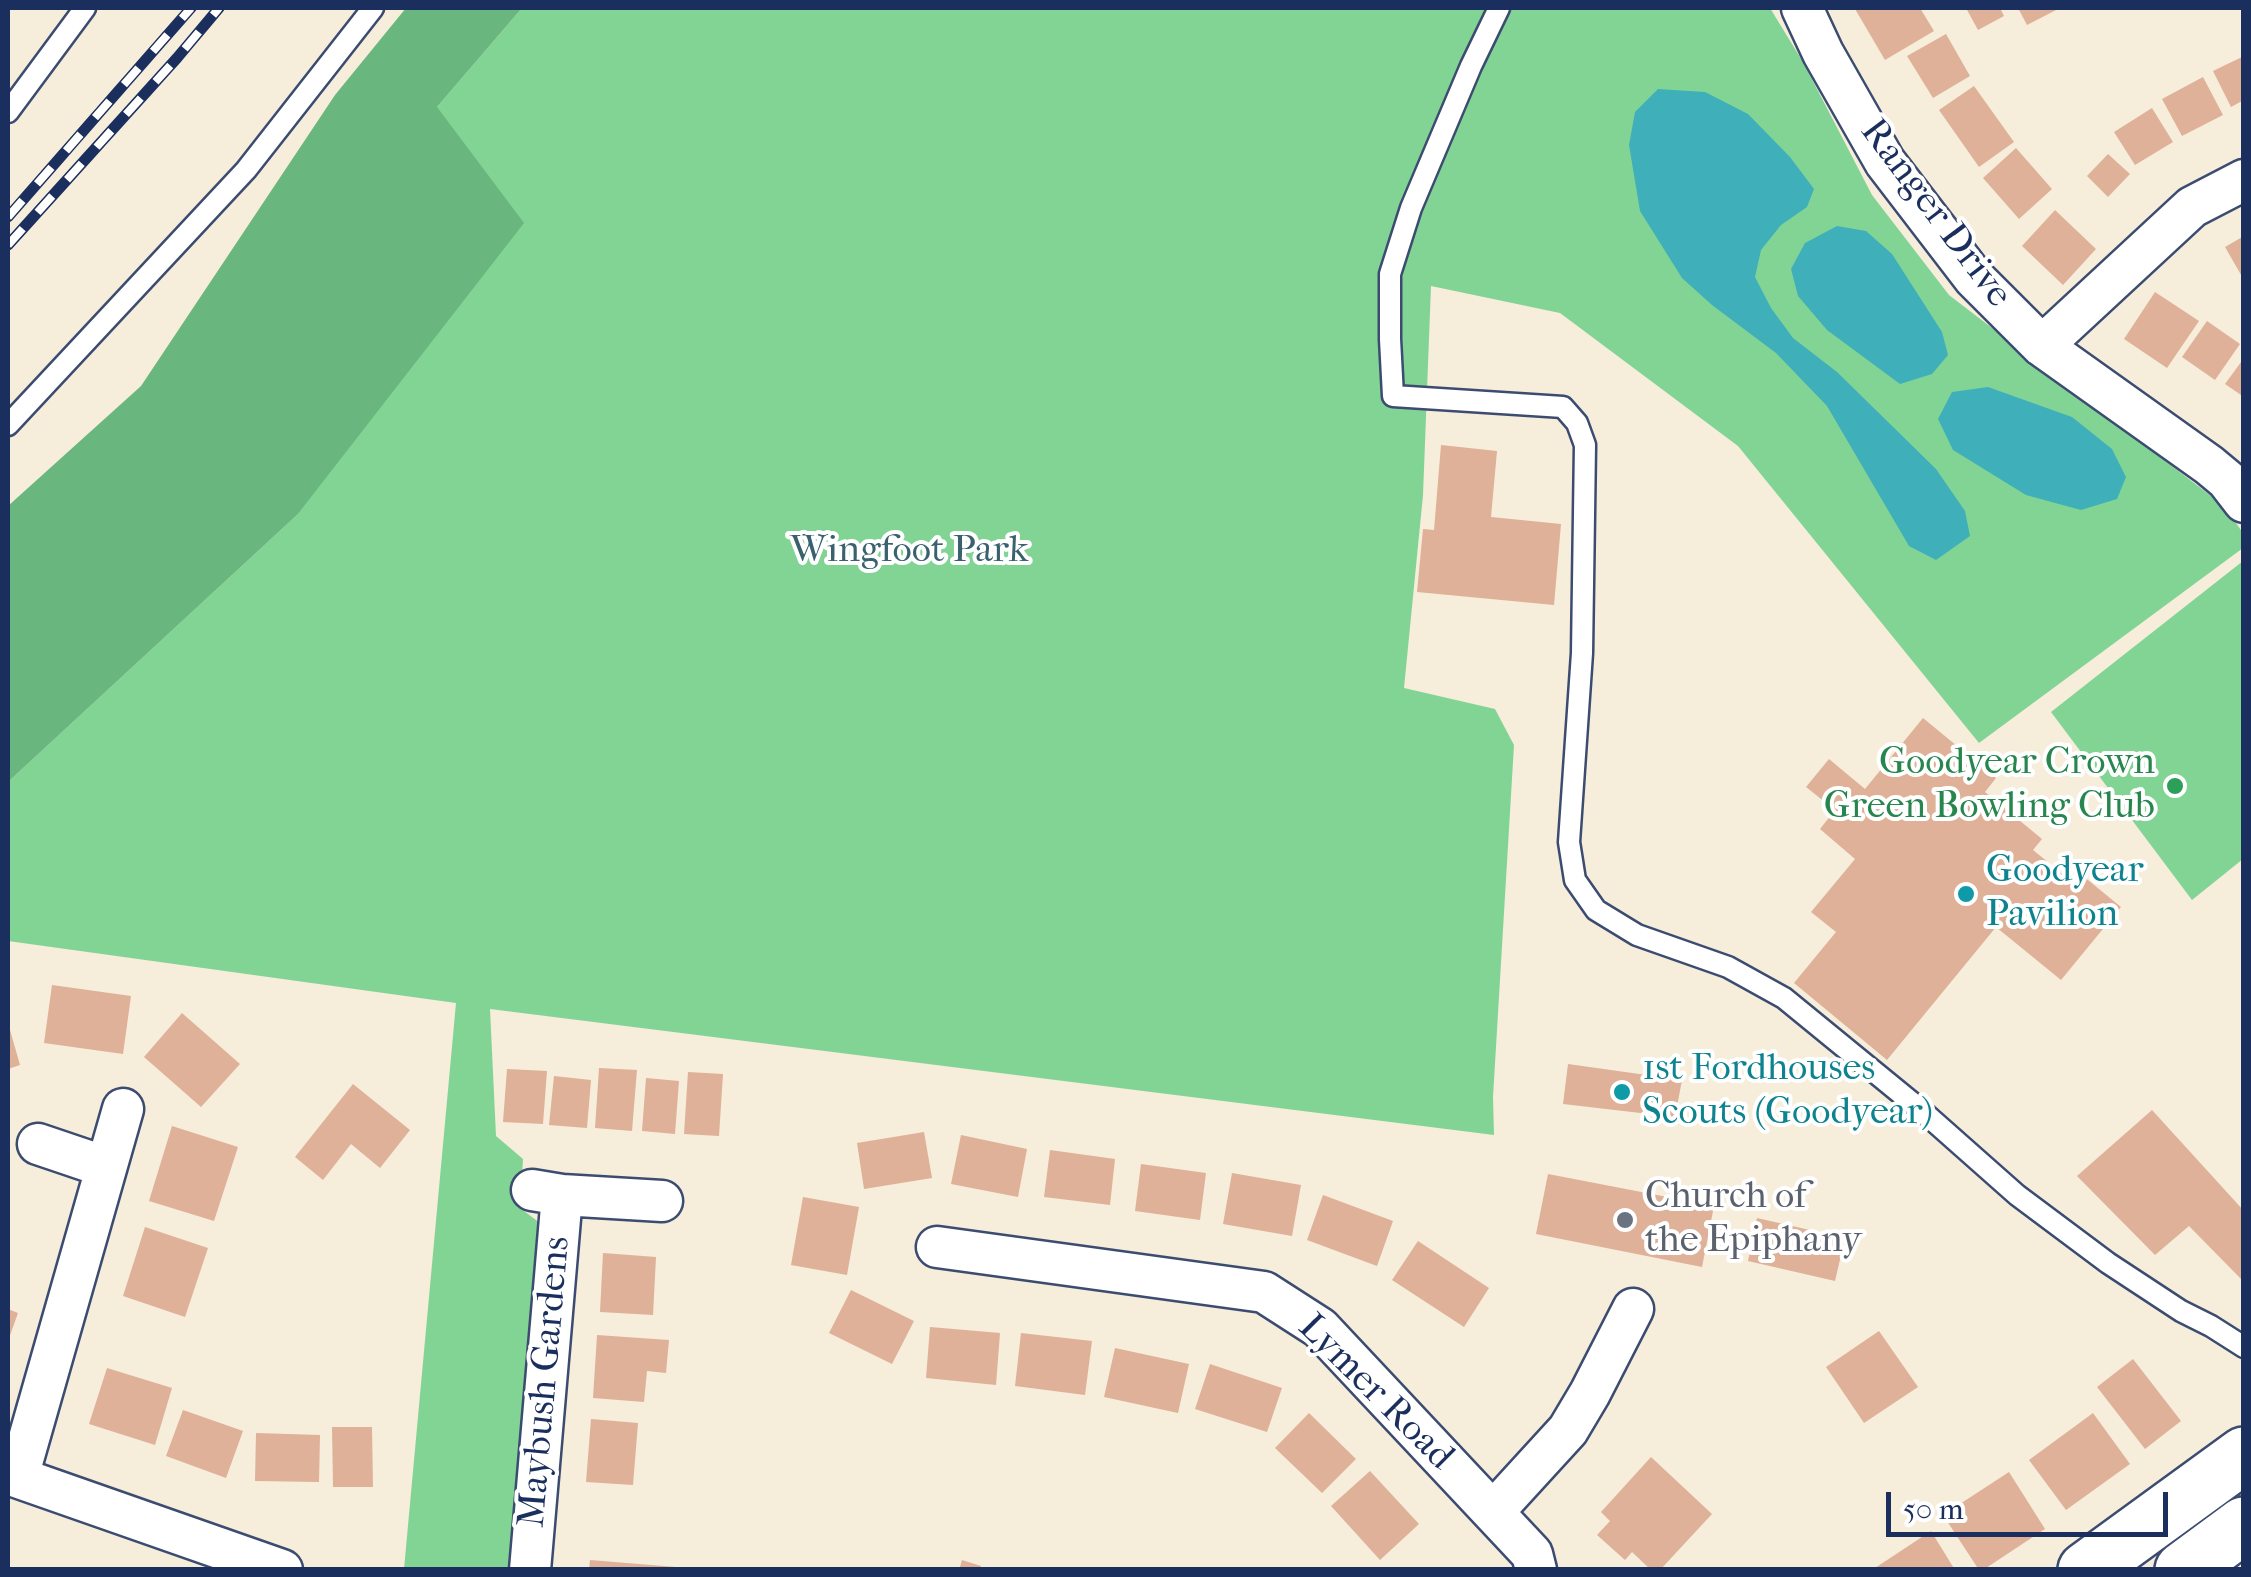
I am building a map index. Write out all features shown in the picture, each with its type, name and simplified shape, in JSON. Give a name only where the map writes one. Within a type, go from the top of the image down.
[{"type":"highway","points":[[2086,1570],[2244,1455]]},
{"type":"highway","points":[[2182,1570],[2244,1525]]},
{"type":"street","name":"Ranger Drive","points":[[1802,8],[1823,53],[1886,162],[1974,278],[2042,346],[2210,465],[2244,502]]},
{"type":"street","points":[[2042,346],[2192,207],[2244,180]]},
{"type":"street","points":[[123,1109],[12,1475],[282,1570]]},
{"type":"street","points":[[38,1144],[106,1167]]},
{"type":"street","name":"Maybush Gardens","points":[[530,1570],[547,1192],[662,1201]]},
{"type":"street","name":"Lymer Road","points":[[937,1247],[1264,1292],[1320,1328],[1532,1554],[1536,1570]]},
{"type":"street","points":[[1492,1512],[1568,1430],[1634,1309]]},
{"type":"lane","points":[[8,112],[85,8]]},
{"type":"lane","points":[[8,425],[246,170],[373,8]]},
{"type":"lane","points":[[1499,8],[1411,208],[1390,274],[1393,396],[1563,406],[1577,422],[1585,445],[1582,653],[1569,842],[1575,880],[1596,910],[1637,935],[1728,967],[1784,998],[2016,1195],[2108,1264],[2244,1347]]},
{"type":"green space","points":[[406,8],[522,8],[437,107],[524,223],[297,515],[8,782],[8,506],[141,386],[335,95]]},
{"type":"green space","name":"Wingfoot Park","points":[[522,8],[1770,8],[1803,62],[1872,195],[1949,295],[2224,506],[2243,533],[2243,548],[1979,743],[1738,446],[1560,313],[1431,286],[1423,495],[1404,688],[1495,709],[1514,745],[1494,1135],[490,1009],[496,1136],[523,1159],[520,1208],[544,1226],[516,1564],[509,1569],[404,1569],[456,1003],[8,941],[8,782],[297,515],[437,107]]},
{"type":"green space","name":"Goodyear Crown Green Bowling Club","points":[[2243,561],[2243,859],[2192,900],[2051,712]]},
{"type":"water","points":[[1658,89],[1705,92],[1748,114],[1790,157],[1814,189],[1807,207],[1781,225],[1761,250],[1755,277],[1793,338],[1837,372],[1936,469],[1965,511],[1970,536],[1936,560],[1909,546],[1827,406],[1776,353],[1682,278],[1640,211],[1629,145],[1635,112]]},
{"type":"water","points":[[1837,226],[1866,231],[1892,254],[1942,332],[1948,355],[1932,374],[1900,384],[1827,330],[1798,296],[1791,269],[1805,243]]},
{"type":"water","points":[[1988,387],[2072,417],[2112,449],[2126,477],[2117,499],[2081,510],[2026,495],[1953,450],[1938,419],[1952,392]]},
{"type":"building","points":[[1920,8],[1934,31],[1885,60],[1855,9]]},
{"type":"building","points":[[1966,8],[2000,8],[2004,16],[1978,30]]},
{"type":"building","points":[[2018,8],[2060,8],[2027,25]]},
{"type":"building","points":[[1946,34],[1970,76],[1933,98],[1907,56]]},
{"type":"building","points":[[2244,56],[2244,100],[2231,107],[2213,71]]},
{"type":"building","points":[[2203,77],[2223,115],[2182,136],[2162,99]]},
{"type":"building","points":[[1974,86],[2014,142],[1979,167],[1939,110]]},
{"type":"building","points":[[2152,108],[2173,142],[2135,165],[2114,132]]},
{"type":"building","points":[[2016,148],[2052,189],[2019,219],[1983,178]]},
{"type":"building","points":[[2108,154],[2130,174],[2108,197],[2087,176]]},
{"type":"building","points":[[2055,210],[2096,249],[2063,285],[2022,246]]},
{"type":"building","points":[[2244,236],[2244,280],[2225,247]]},
{"type":"building","points":[[2155,292],[2199,321],[2167,368],[2124,339]]},
{"type":"building","points":[[2207,321],[2240,344],[2215,380],[2182,357]]},
{"type":"building","points":[[2244,358],[2244,397],[2225,384]]},
{"type":"building","points":[[1441,445],[1497,451],[1491,517],[1561,524],[1554,605],[1417,592],[1423,529],[1434,530]]},
{"type":"building","name":"Goodyear Pavilion","points":[[1923,718],[1996,778],[1985,792],[2042,839],[2033,850],[2070,880],[2077,871],[2121,907],[2061,980],[1996,927],[1887,1060],[1794,983],[1836,932],[1811,912],[1855,859],[1820,829],[1835,810],[1806,787],[1829,759],[1865,789]]},
{"type":"building","points":[[52,985],[131,996],[123,1054],[44,1043]]},
{"type":"building","points":[[182,1013],[240,1064],[201,1107],[144,1057]]},
{"type":"building","points":[[8,1023],[20,1065],[8,1069]]},
{"type":"building","name":"1st Fordhouses Scouts (Goodyear)","points":[[1568,1064],[1682,1080],[1675,1117],[1563,1104]]},
{"type":"building","points":[[599,1068],[637,1070],[632,1131],[595,1128]]},
{"type":"building","points":[[507,1069],[547,1071],[543,1124],[503,1122]]},
{"type":"building","points":[[688,1072],[723,1074],[719,1136],[684,1134]]},
{"type":"building","points":[[554,1076],[591,1080],[587,1128],[549,1125]]},
{"type":"building","points":[[646,1078],[679,1081],[675,1134],[642,1131]]},
{"type":"building","points":[[353,1084],[410,1130],[380,1168],[351,1144],[323,1180],[295,1157]]},
{"type":"building","points":[[2152,1110],[2244,1211],[2244,1282],[2189,1226],[2155,1255],[2077,1176]]},
{"type":"building","points":[[172,1126],[238,1147],[214,1221],[149,1201]]},
{"type":"building","points":[[924,1132],[932,1178],[864,1189],[857,1143]]},
{"type":"building","points":[[961,1135],[1027,1149],[1018,1197],[951,1184]]},
{"type":"building","points":[[1050,1150],[1115,1159],[1110,1205],[1044,1197]]},
{"type":"building","points":[[1141,1164],[1206,1173],[1200,1220],[1135,1211]]},
{"type":"building","points":[[1232,1173],[1301,1185],[1292,1236],[1223,1224]]},
{"type":"building","name":"Church of the Epiphany","points":[[1548,1174],[1714,1206],[1702,1267],[1536,1234]]},
{"type":"building","points":[[1323,1195],[1393,1221],[1377,1266],[1307,1240]]},
{"type":"building","points":[[803,1197],[859,1207],[847,1275],[791,1265]]},
{"type":"building","points":[[1757,1218],[1845,1238],[1835,1281],[1748,1261]]},
{"type":"building","points":[[145,1227],[208,1248],[185,1317],[123,1296]]},
{"type":"building","points":[[1418,1241],[1489,1288],[1464,1327],[1392,1280]]},
{"type":"building","points":[[603,1253],[656,1257],[653,1315],[600,1312]]},
{"type":"building","points":[[851,1290],[914,1321],[892,1364],[829,1333]]},
{"type":"building","points":[[8,1309],[18,1313],[8,1341]]},
{"type":"building","points":[[930,1327],[1000,1333],[996,1385],[926,1378]]},
{"type":"building","points":[[1879,1331],[1918,1387],[1864,1423],[1826,1367]]},
{"type":"building","points":[[1021,1333],[1092,1341],[1085,1395],[1015,1386]]},
{"type":"building","points":[[597,1335],[669,1340],[666,1373],[647,1371],[644,1402],[593,1398]]},
{"type":"building","points":[[1115,1348],[1189,1364],[1178,1413],[1104,1397]]},
{"type":"building","points":[[2133,1359],[2181,1421],[2145,1449],[2097,1387]]},
{"type":"building","points":[[1210,1364],[1282,1388],[1267,1432],[1195,1409]]},
{"type":"building","points":[[107,1368],[172,1388],[155,1445],[89,1424]]},
{"type":"building","points":[[183,1410],[243,1431],[226,1478],[166,1456]]},
{"type":"building","points":[[1309,1413],[1356,1459],[1322,1493],[1275,1448]]},
{"type":"building","points":[[2093,1413],[2130,1464],[2066,1510],[2029,1460]]},
{"type":"building","points":[[591,1419],[638,1423],[633,1485],[586,1482]]},
{"type":"building","points":[[332,1427],[372,1427],[373,1487],[333,1487]]},
{"type":"building","points":[[256,1433],[320,1435],[319,1482],[255,1481]]},
{"type":"building","points":[[1651,1457],[1712,1514],[1660,1570],[1651,1570],[1632,1552],[1625,1560],[1597,1535],[1610,1521],[1601,1512]]},
{"type":"building","points":[[1370,1471],[1419,1524],[1380,1560],[1331,1506]]},
{"type":"building","points":[[2009,1472],[2045,1529],[1979,1570],[1943,1515]]},
{"type":"building","points":[[1931,1531],[1955,1570],[1872,1570]]},
{"type":"building","points":[[590,1560],[676,1567],[676,1570],[589,1570]]},
{"type":"building","points":[[962,1560],[981,1566],[980,1570],[959,1570]]},
{"type":"railway","points":[[8,217],[191,8]]},
{"type":"railway","points":[[8,245],[219,8]]},
{"type":"place","name":"Goodyear Crown Green Bowling Club","points":[[2175,786]]},
{"type":"place","name":"Goodyear Pavilion","points":[[1966,894]]},
{"type":"place","name":"1st Fordhouses Scouts (Goodyear)","points":[[1622,1092]]},
{"type":"place","name":"Church of the Epiphany","points":[[1625,1220]]}]
